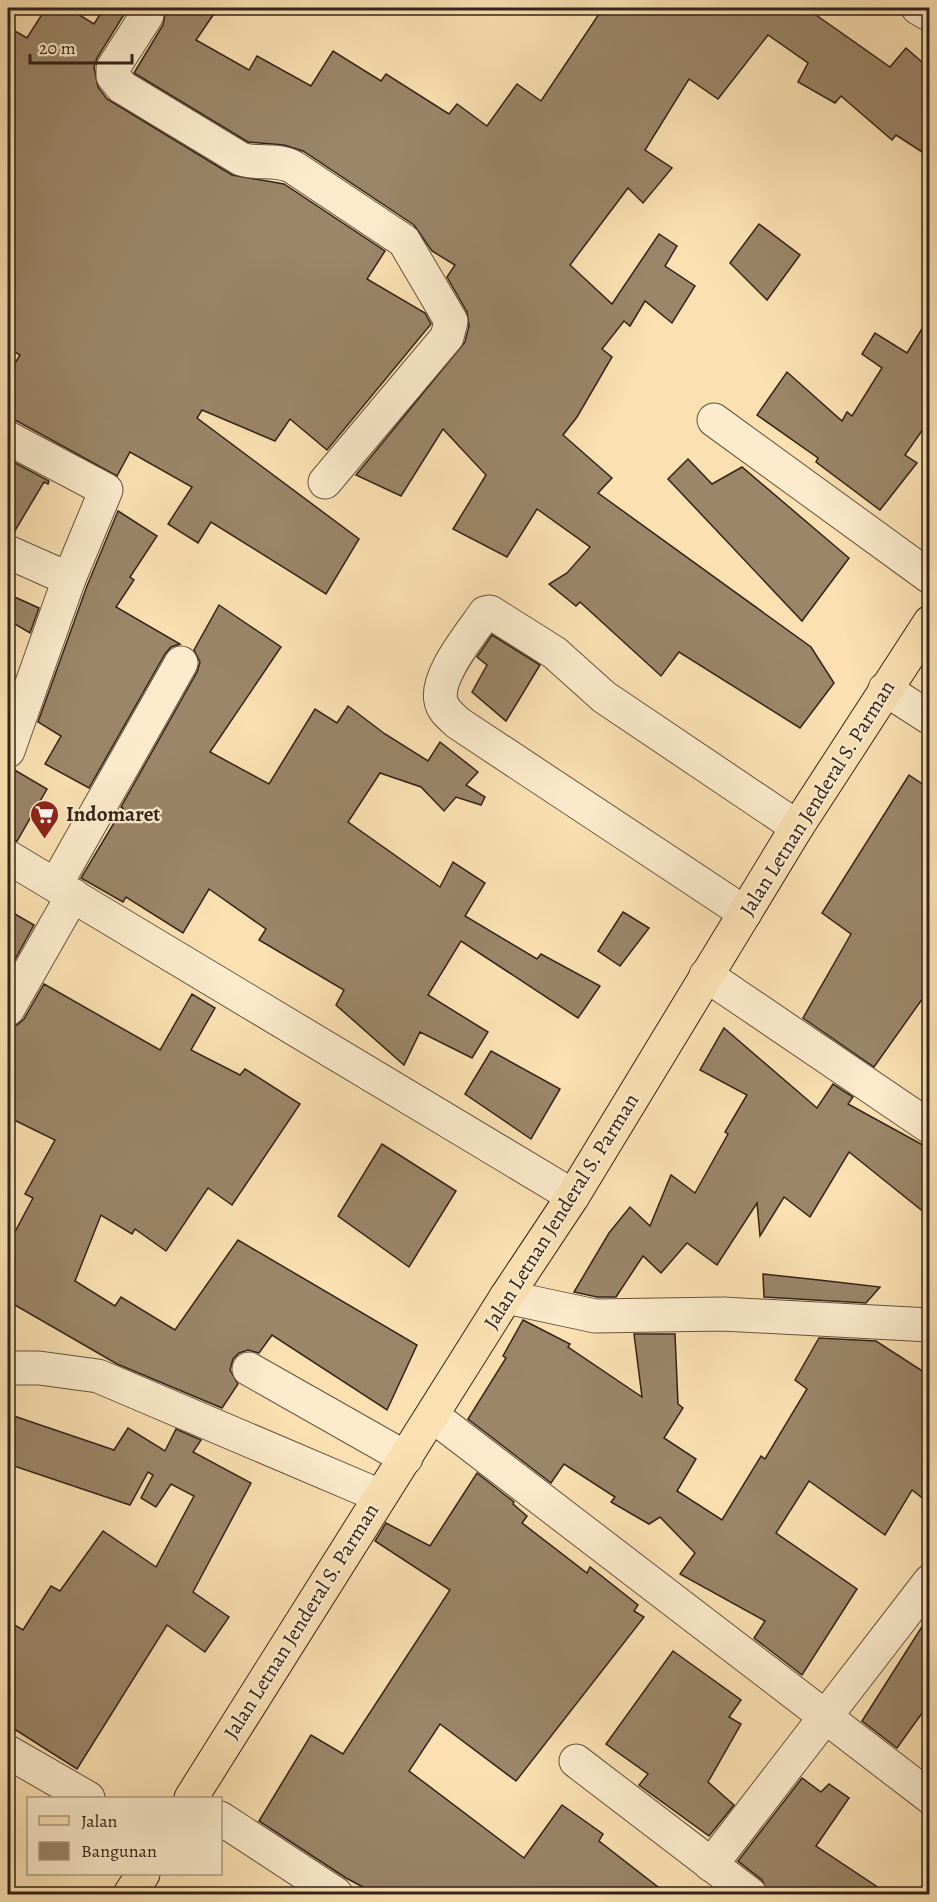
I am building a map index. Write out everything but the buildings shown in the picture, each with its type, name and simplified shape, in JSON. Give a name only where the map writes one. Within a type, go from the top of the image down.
[{"type":"main road","name":"Jalan Letnan Jenderal S. Parman","points":[[192,1797],[506,1297],[573,1196],[797,827],[930,622]]},
{"type":"main road","points":[[130,1894],[142,1875]]},
{"type":"street","points":[[147,8],[147,15],[113,68],[113,76],[122,87],[241,159],[249,162],[285,162],[404,241],[451,321],[451,330],[441,345],[325,482]]},
{"type":"street","points":[[918,8],[930,15]]},
{"type":"street","points":[[714,420],[930,577]]},
{"type":"street","points":[[8,438],[106,490],[69,579],[8,752]]},
{"type":"street","points":[[8,552],[69,579]]},
{"type":"street","points":[[745,913],[458,723],[445,710],[441,701],[442,682],[452,663],[485,613],[490,612],[555,653],[604,697],[797,827]]},
{"type":"street","points":[[8,1010],[65,890],[181,663]]},
{"type":"street","points":[[885,689],[930,718]]},
{"type":"street","points":[[9,860],[65,890],[573,1196]]},
{"type":"street","points":[[706,975],[930,1127]]},
{"type":"street","points":[[506,1297],[595,1316],[723,1314],[930,1325]]},
{"type":"street","points":[[8,1368],[39,1368],[98,1376],[380,1496]]},
{"type":"street","points":[[249,1370],[406,1458]]},
{"type":"street","points":[[433,1416],[930,1797]]},
{"type":"street","points":[[711,1864],[930,1581]]},
{"type":"street","points":[[8,1752],[86,1797]]},
{"type":"street","points":[[576,1761],[750,1894]]},
{"type":"street","points":[[222,1819],[336,1894]]},
{"type":"place","name":"Indomaret","points":[[45,840]]}]
